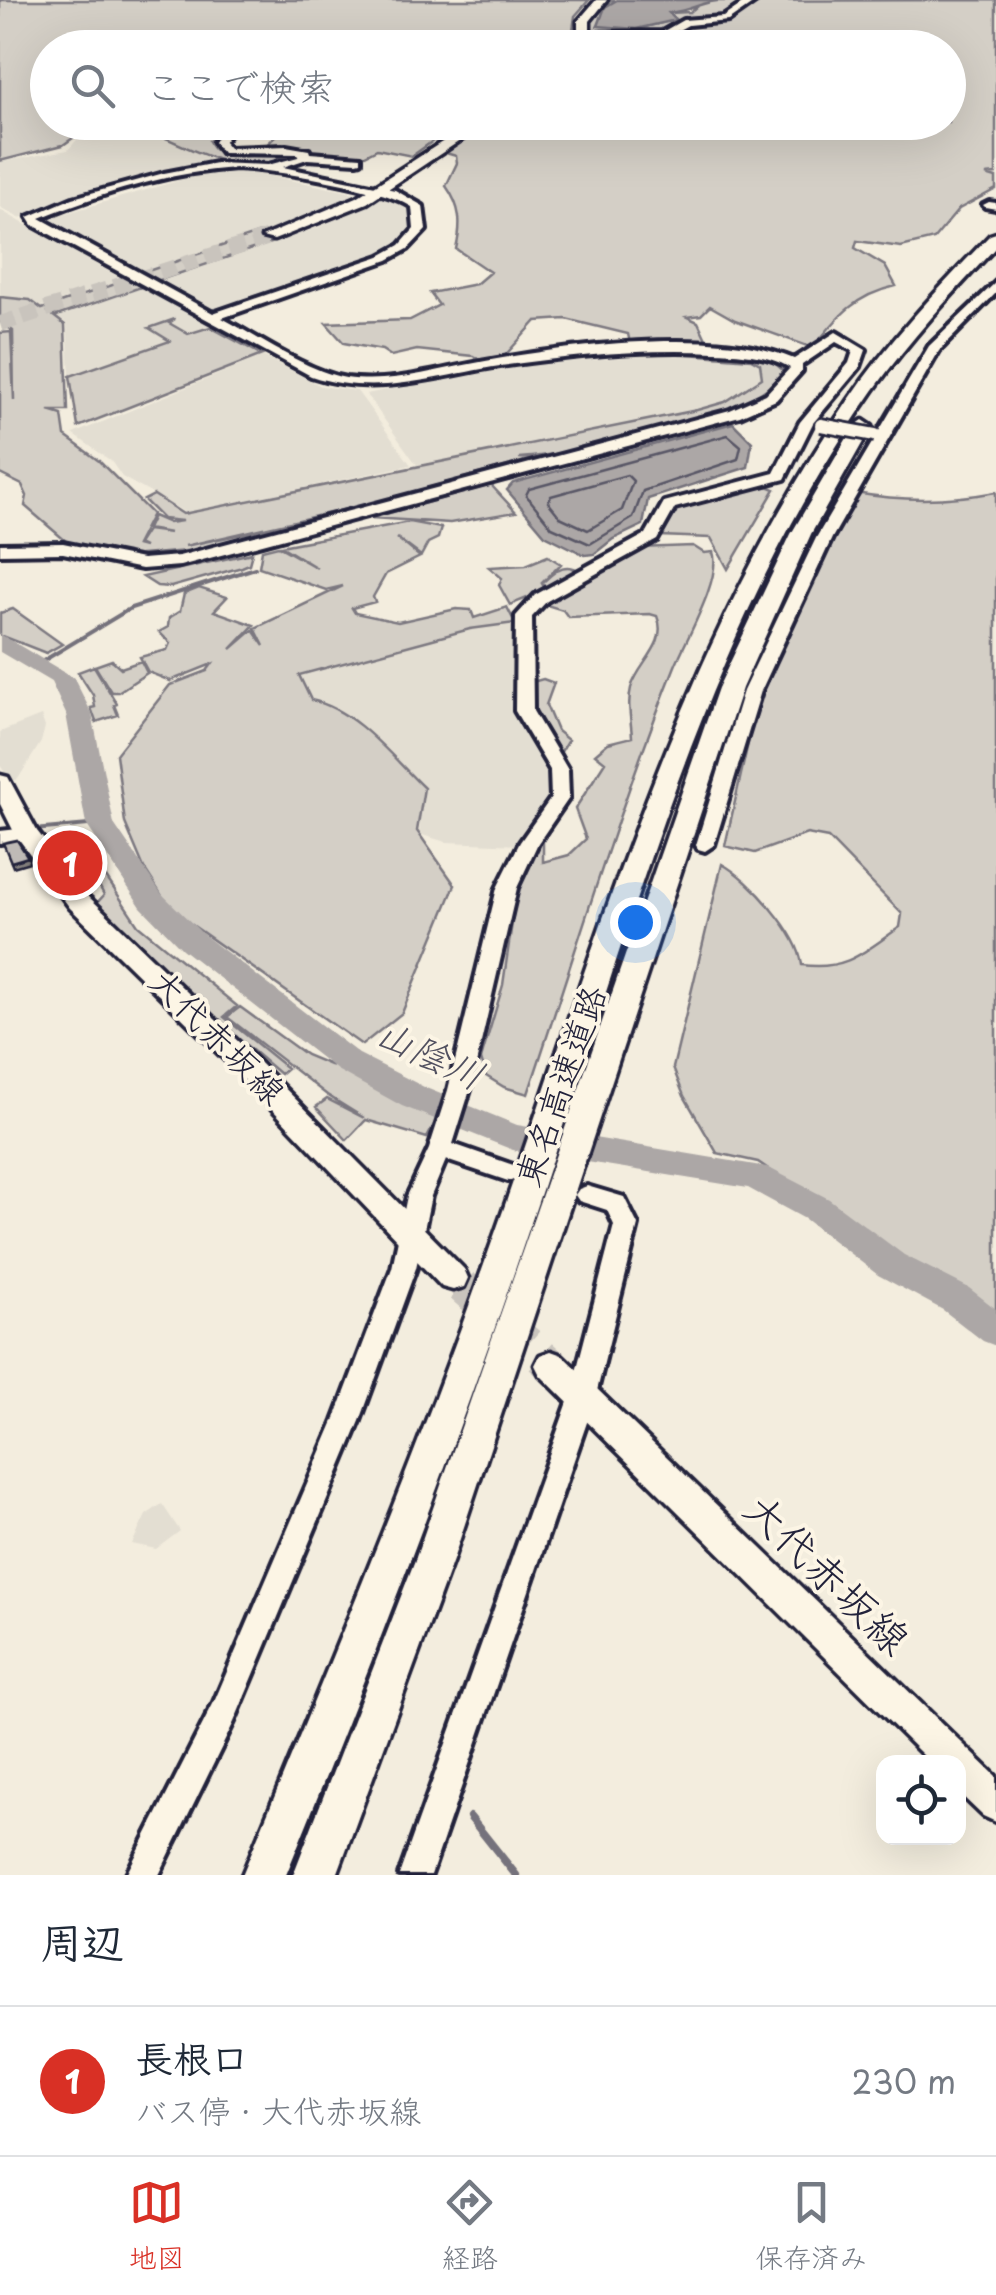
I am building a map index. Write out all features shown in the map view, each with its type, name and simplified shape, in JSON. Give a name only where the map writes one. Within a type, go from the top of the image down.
[{"type":"highway","name":"東名高速道路","points":[[315,1875],[434,1560],[548,1180],[554,1108],[667,782],[742,600],[778,529],[858,400],[896,348],[996,238]]},
{"type":"highway","name":"東名高速道路","points":[[264,1875],[548,1180],[586,1114],[694,787],[766,603],[839,464],[877,404],[947,315],[996,262]]},
{"type":"main road","points":[[584,30],[585,18],[602,0]]},
{"type":"main road","points":[[269,237],[316,221],[379,190],[455,140]]},
{"type":"main road","name":"大代赤坂線","points":[[0,782],[13,835],[453,1278]]},
{"type":"main road","name":"大代赤坂線","points":[[551,1365],[948,1755]]},
{"type":"main road","name":"大代赤坂線","points":[[966,1773],[996,1802]]},
{"type":"street","points":[[672,30],[686,22],[725,19],[754,0]]},
{"type":"street","points":[[221,140],[226,151],[250,154],[291,148],[305,156]]},
{"type":"street","points":[[265,168],[305,156],[357,159]]},
{"type":"street","points":[[142,1875],[224,1712],[348,1420],[404,1268],[419,1196],[442,1144],[456,1098],[487,985],[507,888],[528,842],[560,798],[559,770],[524,711],[522,623],[526,610],[652,537],[669,505],[780,476],[860,350],[836,336],[796,364],[730,348],[688,346],[502,363],[394,382],[354,384],[328,378],[212,317],[37,222],[34,217],[202,168],[265,168],[379,190],[406,198],[419,212],[420,230],[404,247],[384,258],[212,317]]},
{"type":"street","points":[[705,845],[752,691],[824,538],[934,349],[996,286]]},
{"type":"street","points":[[0,549],[63,548],[142,564],[198,557],[735,414],[771,397],[786,385],[796,372],[796,364]]},
{"type":"street","points":[[814,423],[880,436]]},
{"type":"street","points":[[415,1875],[582,1398],[626,1225],[616,1203],[442,1144]]},
{"type":"shaded area","points":[[0,0],[589,0],[575,16],[573,30],[30,30],[30,140],[70,140],[0,161]]},
{"type":"shaded area","points":[[603,0],[618,1],[598,26],[636,29],[674,20],[669,13],[690,12],[703,1],[996,0],[996,174],[986,175],[996,178],[996,189],[959,209],[934,239],[901,247],[857,241],[855,248],[885,266],[896,286],[869,295],[848,308],[813,348],[735,320],[710,306],[701,315],[687,317],[698,322],[706,339],[702,342],[630,343],[628,334],[566,319],[536,321],[501,360],[417,350],[391,356],[382,350],[344,343],[326,323],[410,320],[439,305],[430,293],[476,284],[490,272],[456,249],[459,216],[446,186],[457,163],[456,156],[439,151],[454,140],[966,140],[966,30],[586,30]]},
{"type":"shaded area","points":[[77,140],[173,140],[217,163],[184,168],[19,218],[0,207],[0,162],[68,150]]},
{"type":"shaded area","points":[[171,140],[210,140],[216,150],[238,157],[301,155],[266,167],[209,157]]},
{"type":"shaded area","points":[[272,140],[434,140],[412,156],[377,149],[357,159],[309,155],[294,147],[262,149]]},
{"type":"shaded area","points":[[215,170],[241,170],[355,193],[310,217],[143,273],[49,222],[49,218]]},
{"type":"shaded area","points":[[386,196],[408,206],[414,223],[403,241],[382,255],[222,310],[207,310],[154,282],[317,228]]},
{"type":"shaded area","points":[[0,210],[124,280],[42,307],[30,299],[0,297]]},
{"type":"shaded area","points":[[263,232],[279,240],[154,282],[139,274]]},
{"type":"shaded area","points":[[130,279],[144,286],[57,316],[47,311],[65,325],[68,411],[49,411],[62,415],[65,436],[99,461],[152,514],[136,545],[144,547],[138,544],[147,530],[170,533],[147,529],[153,516],[169,523],[182,521],[163,519],[144,500],[154,495],[183,514],[697,410],[725,402],[762,378],[760,364],[751,359],[662,352],[745,353],[774,363],[784,372],[767,389],[739,404],[662,431],[580,450],[519,458],[533,459],[369,504],[185,546],[317,518],[198,550],[130,556],[67,542],[25,506],[27,496],[22,485],[0,474],[0,333],[11,332],[14,401],[13,331],[0,322],[0,297],[30,300],[42,309]]},
{"type":"shaded area","points":[[141,288],[210,326],[70,376],[67,324],[57,317]]},
{"type":"shaded area","points":[[175,319],[169,323],[188,334],[210,327],[262,355],[78,427],[70,376],[170,341],[149,328]]},
{"type":"shaded area","points":[[690,352],[751,359],[760,364],[761,378],[721,403],[591,434],[417,465],[366,394],[507,366]]},
{"type":"shaded area","points":[[263,356],[321,386],[357,391],[411,465],[186,513],[122,477],[111,461],[73,434]]},
{"type":"shaded area","points":[[491,485],[516,512],[450,523],[371,518]]},
{"type":"shaded area","points":[[765,485],[775,489],[728,569],[711,538],[661,536],[669,512],[679,505]]},
{"type":"shaded area","points":[[996,492],[996,1318],[967,1294],[899,1258],[758,1162],[717,1153],[684,1096],[673,1068],[722,864],[746,882],[783,923],[802,965],[844,962],[900,927],[902,914],[828,838],[807,834],[755,853],[725,846],[759,694],[855,493],[926,499]]},
{"type":"shaded area","points":[[409,522],[441,528],[438,538],[428,543],[421,556],[397,538],[420,557],[386,574],[373,597],[375,602],[352,608],[355,613],[398,622],[456,609],[471,610],[474,618],[507,607],[515,623],[470,629],[299,675],[311,700],[358,724],[424,788],[417,831],[455,885],[402,1013],[362,1045],[171,910],[144,868],[125,823],[116,754],[170,685],[207,671],[212,664],[170,681],[148,672],[140,657],[167,650],[170,643],[159,632],[180,611],[184,594],[199,588],[227,597],[214,611],[254,625],[231,649],[253,630],[264,646],[255,628],[343,586],[326,590],[259,567],[262,550],[278,546],[317,568],[281,546]]},
{"type":"shaded area","points":[[693,546],[704,553],[713,552],[708,592],[635,772],[528,1094],[504,1087],[486,1076],[481,1059],[503,985],[518,881],[540,837],[558,814],[543,841],[543,862],[569,855],[586,839],[575,809],[605,762],[595,754],[608,743],[632,737],[631,688],[656,644],[660,626],[657,616],[650,614],[568,617],[563,610],[540,603],[637,548]]},
{"type":"shaded area","points":[[252,553],[249,564],[242,567],[171,587],[157,586],[143,577]]},
{"type":"shaded area","points":[[548,556],[561,564],[541,584],[565,567],[582,572],[550,589],[542,584],[547,590],[510,605],[499,585],[502,578],[489,567],[526,565]]},
{"type":"shaded area","points":[[13,609],[62,644],[46,653],[0,635],[0,613]]},
{"type":"shaded area","points":[[515,623],[516,692],[550,761],[554,791],[547,811],[524,845],[446,842],[419,834],[423,787],[351,718],[311,699],[299,675],[471,629]]},
{"type":"shaded area","points":[[112,660],[121,668],[141,661],[147,673],[118,692],[111,692],[95,666]]},
{"type":"shaded area","points":[[94,666],[117,704],[114,705],[118,715],[96,722],[91,708],[95,707],[93,695],[78,672]]},
{"type":"shaded area","points":[[543,679],[554,683],[546,705],[557,731],[568,740],[559,755],[531,710],[529,683]]},
{"type":"shaded area","points":[[41,716],[45,727],[41,742],[18,779],[11,782],[0,765],[0,732]]},
{"type":"shaded area","points":[[96,862],[138,925],[237,1006],[224,1017],[287,1068],[280,1074],[219,1022],[221,1019],[218,1021],[96,904],[104,895],[88,864]]},
{"type":"shaded area","points":[[240,1007],[306,1055],[348,1068],[375,1085],[440,1113],[427,1138],[366,1120],[347,1140],[316,1107],[327,1099],[364,1118],[327,1095],[227,1017]]},
{"type":"shaded area","points":[[162,1504],[180,1531],[156,1549],[132,1544],[146,1515]]},
{"type":"water","points":[[617,0],[724,0],[669,13],[676,20],[636,29],[598,26],[605,7]]},
{"type":"water","points":[[733,423],[752,442],[748,467],[648,499],[643,525],[613,539],[594,554],[585,555],[545,535],[507,490],[513,483]]},
{"type":"building","points":[[17,840],[28,857],[11,862],[3,843]]},
{"type":"waterway","points":[[38,664],[131,608],[255,568]]},
{"type":"waterway","name":"山陰川","points":[[0,641],[61,678],[79,714],[100,824],[151,900],[193,942],[348,1062],[414,1097],[513,1137],[755,1176],[817,1209],[891,1265],[956,1299],[996,1330]]},
{"type":"waterway","points":[[33,830],[100,824]]},
{"type":"waterway","points":[[470,1817],[516,1875]]},
{"type":"tunnel","points":[[0,324],[269,237]]},
{"type":"tunnel","points":[[453,1278],[465,1289]]},
{"type":"tunnel","points":[[462,1286],[551,1365]]},
{"type":"place","name":"長根口","points":[[70,863]]}]
